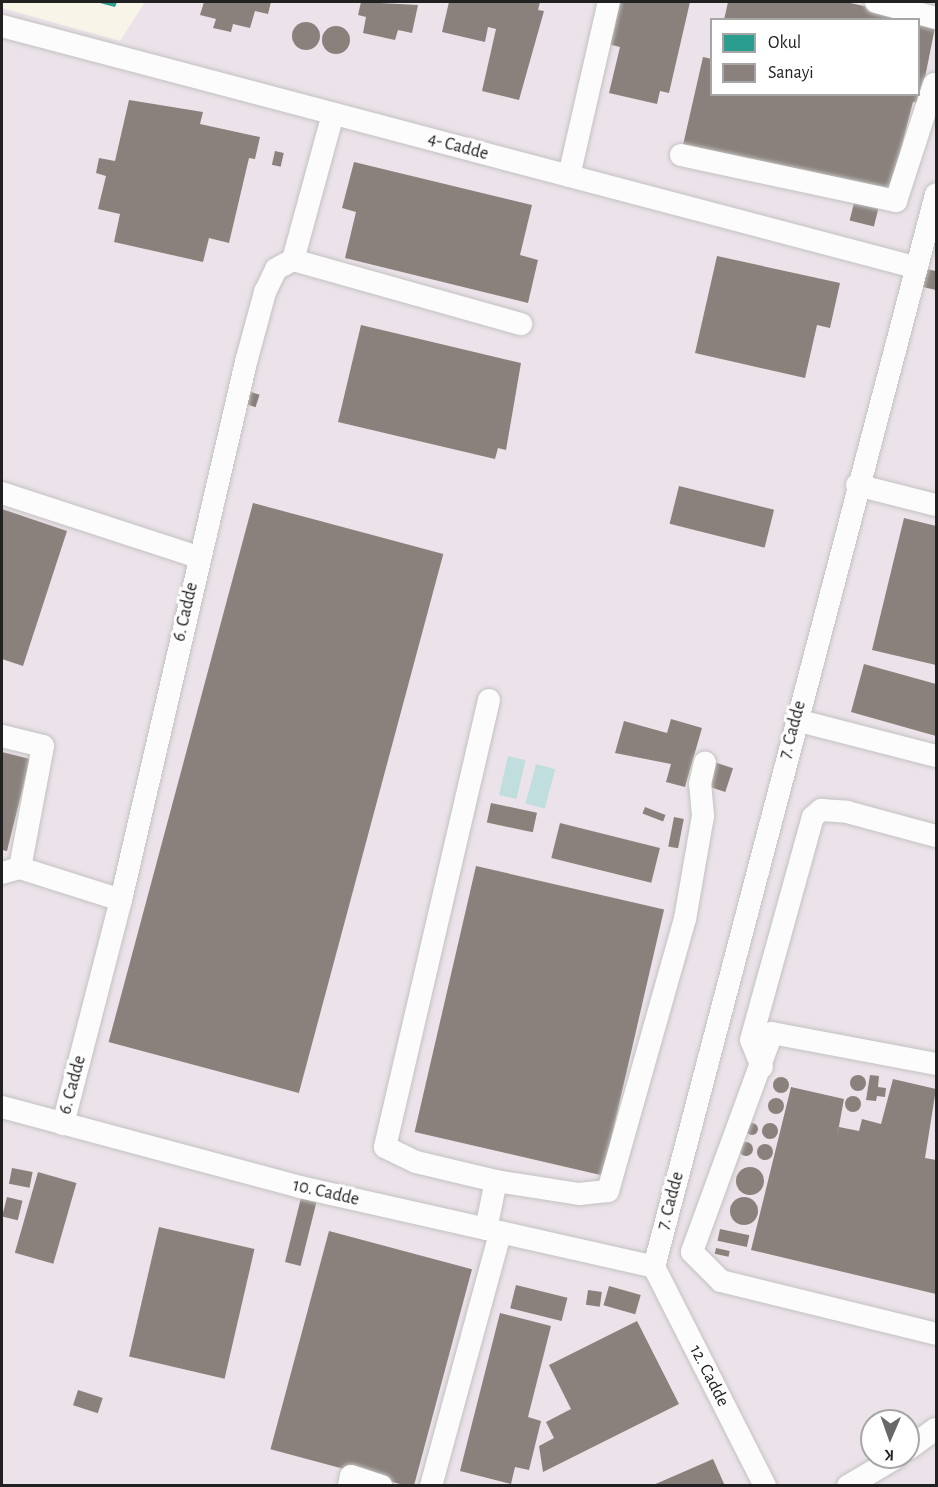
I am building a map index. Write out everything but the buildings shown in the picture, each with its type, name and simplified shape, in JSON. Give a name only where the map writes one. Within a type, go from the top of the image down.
[{"type":"lane","points":[[569,176],[609,2]]},
{"type":"lane","points":[[876,2],[936,18]]},
{"type":"lane","name":"4- Cadde","points":[[2,26],[914,267]]},
{"type":"lane","points":[[681,155],[896,201],[936,81]]},
{"type":"lane","points":[[333,114],[293,260],[521,324]]},
{"type":"lane","name":"7. Cadde","points":[[654,1267],[914,267],[936,194]]},
{"type":"lane","name":"6. Cadde","points":[[63,1124],[121,900],[198,557],[265,292],[276,269],[293,260]]},
{"type":"lane","points":[[857,485],[936,505]]},
{"type":"lane","points":[[2,493],[198,557]]},
{"type":"lane","points":[[489,700],[385,1147],[416,1161],[496,1181],[579,1194],[608,1191],[685,919],[703,816],[700,784],[705,763]]},
{"type":"lane","points":[[796,720],[936,756]]},
{"type":"lane","points":[[2,736],[43,746],[11,870],[121,900]]},
{"type":"lane","points":[[762,1067],[751,1040],[813,817],[821,810],[847,812],[936,836]]},
{"type":"lane","points":[[936,1064],[772,1033],[762,1067],[692,1252],[721,1281],[936,1334]]},
{"type":"lane","name":"10. Cadde","points":[[2,1107],[300,1187],[654,1267]]},
{"type":"lane","points":[[430,1485],[493,1231],[496,1181]]},
{"type":"lane","name":"12. Cadde","points":[[654,1267],[765,1485]]},
{"type":"lane","points":[[920,1440],[936,1429]]},
{"type":"lane","points":[[851,1485],[877,1469]]},
{"type":"lane","points":[[349,1485],[351,1476],[381,1485]]},
{"type":"shaded area","points":[[2,2],[936,2],[936,1485],[2,1485]]},
{"type":"shaded area","points":[[2,2],[145,2],[120,41],[2,8]]},
{"type":"water","points":[[508,756],[526,760],[517,799],[499,795]]},
{"type":"water","points":[[536,764],[555,769],[545,809],[525,804]]}]
